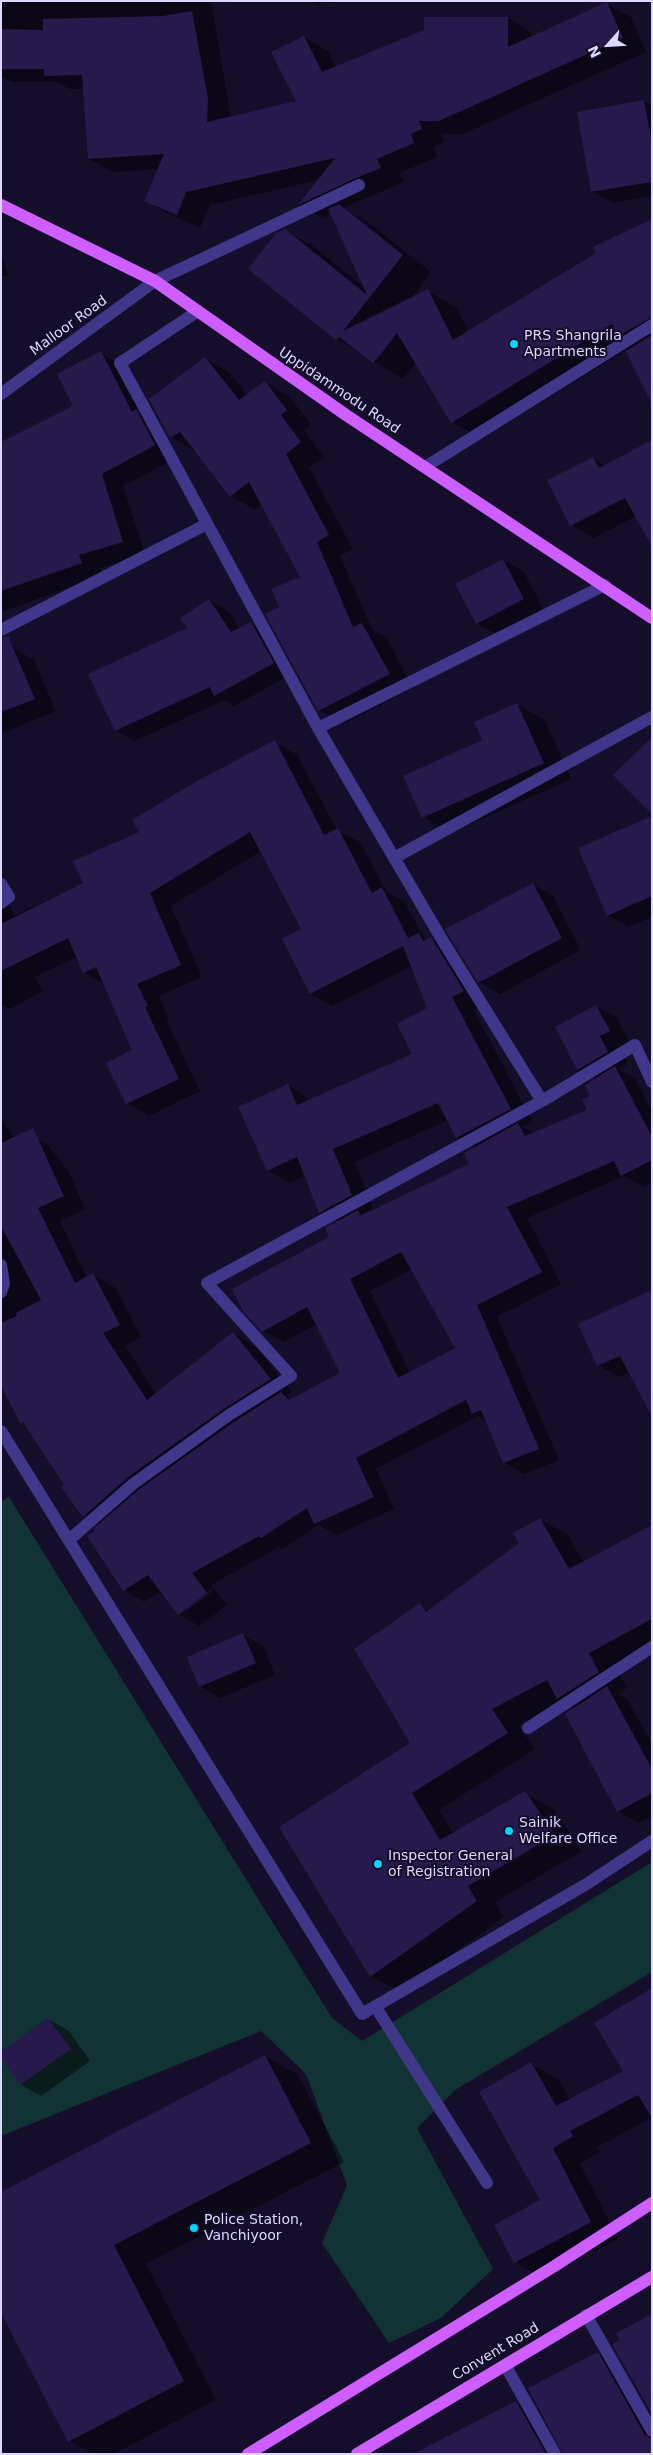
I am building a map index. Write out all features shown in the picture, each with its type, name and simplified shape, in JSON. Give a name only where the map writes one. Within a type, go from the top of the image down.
[{"type":"main road","name":"Uppidammodu Road","points":[[1,205],[155,281],[346,415],[605,585],[652,618]]},
{"type":"main road","points":[[248,2454],[553,2267],[652,2203]]},
{"type":"main road","name":"Convent Road","points":[[357,2454],[652,2277]]},
{"type":"street","name":"Malloor Road","points":[[1,394],[155,281],[359,184]]},
{"type":"street","points":[[198,311],[120,363],[318,728],[394,858],[542,1101]]},
{"type":"street","points":[[425,467],[652,325]]},
{"type":"street","points":[[1,630],[206,524]]},
{"type":"street","points":[[318,728],[605,585]]},
{"type":"street","points":[[394,858],[652,717]]},
{"type":"street","points":[[1,884],[9,898],[1,903]]},
{"type":"street","points":[[69,1540],[133,1484],[229,1415],[291,1376],[206,1283],[542,1101],[635,1045],[652,1082]]},
{"type":"street","points":[[1,1265],[4,1284],[1,1292]]},
{"type":"street","points":[[1,1431],[362,2014],[585,1885],[652,1841]]},
{"type":"street","points":[[528,1728],[652,1647]]},
{"type":"street","points":[[376,2006],[487,2184]]},
{"type":"street","points":[[586,2315],[652,2432]]},
{"type":"street","points":[[505,2365],[555,2454]]},
{"type":"green space","points":[[9,1497],[332,2018],[362,2041],[652,1862],[652,1972],[455,2090],[417,2128],[493,2269],[441,2318],[389,2343],[322,2243],[347,2185],[306,2074],[261,2031],[1,2136],[1,1502]]},
{"type":"building","points":[[607,2],[623,38],[439,121],[419,121],[422,129],[411,134],[414,143],[377,159],[381,168],[298,205],[335,158],[186,192],[177,215],[144,201],[164,154],[88,159],[82,75],[44,76],[44,69],[1,69],[1,29],[43,30],[43,19],[163,16],[192,11],[208,99],[207,122],[296,101],[271,52],[304,36],[322,72],[424,30],[424,17],[508,17],[508,47]]},
{"type":"building","points":[[644,100],[652,144],[652,182],[591,192],[577,112]]},
{"type":"building","points":[[339,204],[403,255],[343,331],[428,289],[453,340],[596,253],[593,247],[652,219],[652,317],[618,336],[612,324],[451,423],[397,333],[373,363],[339,337],[336,340],[248,269],[276,233],[285,229],[367,295],[328,209]]},
{"type":"building","points":[[652,335],[652,405],[626,351]]},
{"type":"building","points":[[101,351],[132,412],[136,409],[155,445],[102,474],[123,542],[79,555],[82,563],[1,591],[1,442],[73,406],[57,374]]},
{"type":"building","points":[[205,357],[239,400],[265,381],[287,410],[281,415],[301,442],[286,454],[329,535],[317,542],[353,627],[362,623],[390,674],[318,711],[265,614],[279,607],[271,589],[300,577],[249,482],[230,497],[180,432],[170,438],[149,399]]},
{"type":"building","points":[[652,440],[652,547],[625,498],[570,526],[547,480],[593,457],[599,468]]},
{"type":"building","points":[[503,559],[524,599],[476,624],[455,584]]},
{"type":"building","points":[[209,599],[231,632],[251,622],[274,663],[214,696],[210,687],[115,731],[88,674],[187,628],[180,618]]},
{"type":"building","points":[[8,636],[35,699],[1,712],[1,638]]},
{"type":"building","points":[[517,703],[544,763],[422,818],[403,776],[482,740],[474,722]]},
{"type":"building","points":[[652,737],[652,814],[613,775]]},
{"type":"building","points":[[275,740],[324,835],[338,828],[372,893],[382,887],[408,938],[419,933],[423,941],[431,937],[464,991],[452,997],[511,1109],[456,1138],[438,1103],[333,1149],[352,1195],[319,1213],[297,1157],[267,1171],[238,1107],[288,1084],[297,1105],[412,1054],[397,1024],[427,1008],[403,946],[310,994],[282,939],[301,929],[250,832],[150,893],[181,965],[137,984],[148,1006],[145,1007],[179,1079],[126,1104],[106,1063],[132,1050],[96,967],[83,973],[68,938],[1,971],[1,924],[83,883],[73,861],[139,832],[132,820],[197,781]]},
{"type":"building","points":[[652,816],[652,896],[607,916],[578,848]]},
{"type":"building","points":[[533,883],[562,938],[478,983],[445,929]]},
{"type":"building","points":[[596,1005],[610,1031],[600,1036],[608,1052],[577,1070],[555,1027]]},
{"type":"building","points":[[615,1066],[652,1137],[652,1160],[621,1176],[614,1161],[507,1207],[542,1272],[477,1305],[539,1449],[503,1463],[481,1410],[472,1414],[466,1400],[356,1458],[374,1497],[314,1524],[307,1508],[261,1538],[259,1536],[192,1573],[207,1593],[178,1615],[148,1575],[123,1591],[87,1536],[95,1531],[93,1529],[138,1490],[234,1422],[281,1392],[289,1400],[340,1373],[307,1307],[262,1332],[243,1311],[232,1289],[329,1237],[325,1228],[358,1210],[360,1216],[469,1164],[464,1153],[518,1123],[525,1136],[587,1110],[582,1100],[590,1096],[585,1085]],"holes":[[[401,1252],[455,1348],[398,1378],[350,1279]]]},
{"type":"building","points":[[33,1128],[64,1196],[38,1208],[75,1283],[93,1273],[120,1325],[103,1333],[147,1400],[233,1332],[271,1379],[225,1408],[128,1477],[83,1517],[61,1487],[64,1485],[23,1422],[21,1424],[1,1386],[1,1323],[17,1316],[16,1313],[41,1300],[1,1226],[1,1143]]},
{"type":"building","points":[[652,1290],[652,1417],[620,1356],[597,1366],[578,1324]]},
{"type":"building","points":[[540,1518],[569,1569],[652,1525],[652,1619],[589,1653],[599,1672],[557,1699],[547,1680],[492,1709],[508,1733],[412,1793],[440,1840],[525,1791],[555,1835],[468,1886],[477,1901],[370,1977],[279,1827],[410,1743],[354,1649],[420,1603],[426,1612],[519,1543],[513,1533]]},
{"type":"building","points":[[243,1633],[256,1663],[199,1687],[187,1657]]},
{"type":"building","points":[[607,1686],[652,1769],[652,1793],[617,1812],[565,1714]]},
{"type":"building","points":[[652,1988],[652,2118],[638,2095],[570,2131],[573,2136],[553,2148],[591,2222],[514,2263],[494,2225],[540,2200],[479,2092],[531,2062],[556,2106],[623,2071],[594,2023]]},
{"type":"building","points":[[48,2018],[71,2049],[20,2085],[1,2058],[1,2051]]},
{"type":"building","points":[[265,2055],[311,2143],[114,2245],[184,2381],[68,2442],[1,2313],[1,2192]]},
{"type":"building","points":[[652,2314],[652,2414],[612,2344],[620,2340],[616,2333]]},
{"type":"building","points":[[598,2352],[645,2435],[652,2439],[652,2454],[563,2454],[531,2394],[528,2388]]},
{"type":"building","points":[[516,2401],[546,2454],[413,2454]]},
{"type":"place","name":"PRS Shangrila Apartments","points":[[514,344]]},
{"type":"place","name":"Sainik Welfare Office","points":[[509,1831]]},
{"type":"place","name":"Inspector General of Registration","points":[[378,1864]]},
{"type":"place","name":"Police Station, Vanchiyoor","points":[[194,2228]]}]
